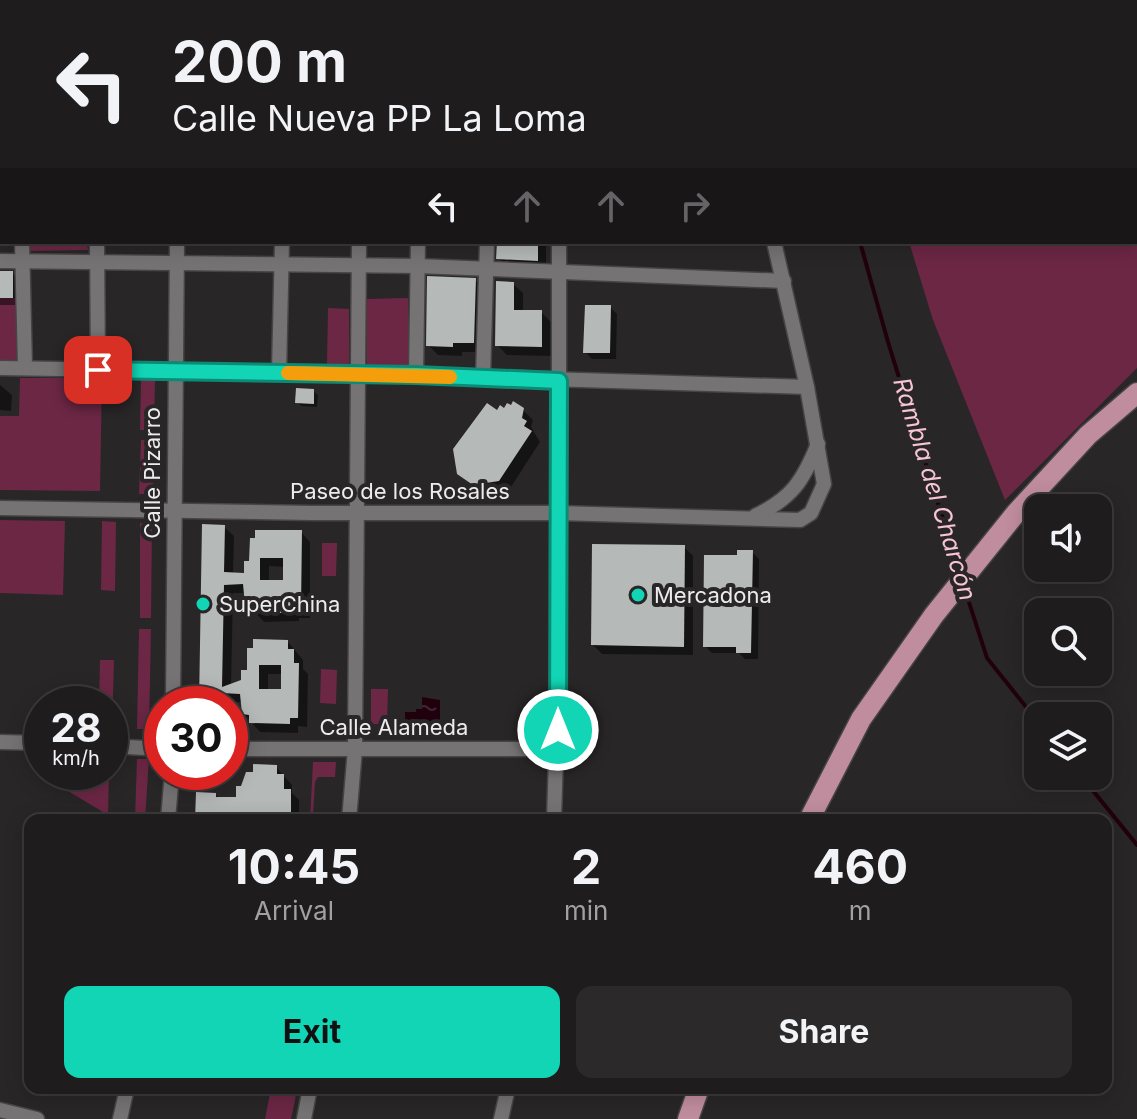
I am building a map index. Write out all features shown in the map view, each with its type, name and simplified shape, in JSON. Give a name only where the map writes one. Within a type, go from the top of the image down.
[{"type":"main road","points":[[812,814],[861,719],[934,615],[1016,513],[1088,435],[1137,393]]},
{"type":"main road","points":[[688,1119],[697,1094]]},
{"type":"street","points":[[22,244],[25,368]]},
{"type":"street","points":[[97,244],[98,370]]},
{"type":"street","name":"Calle Pizarro","points":[[173,686],[177,244]]},
{"type":"street","points":[[279,373],[282,244]]},
{"type":"street","points":[[350,814],[355,749],[359,244]]},
{"type":"street","points":[[416,375],[418,244]]},
{"type":"street","points":[[483,378],[487,244]]},
{"type":"street","points":[[554,814],[558,749],[559,244]]},
{"type":"street","points":[[754,517],[772,508],[797,487],[818,444],[775,244]]},
{"type":"street","points":[[0,261],[418,266],[784,281]]},
{"type":"street","points":[[0,368],[416,375],[807,387]]},
{"type":"street","name":"Paseo de los Rosales","points":[[0,508],[174,512],[558,513],[800,520],[811,513],[823,490],[818,444]]},
{"type":"street","points":[[0,742],[24,743]]},
{"type":"street","name":"Calle Alameda","points":[[248,749],[558,749]]},
{"type":"street","points":[[168,814],[170,790]]},
{"type":"street","points":[[120,1119],[126,1094]]},
{"type":"street","points":[[304,1119],[309,1094]]},
{"type":"street","points":[[501,1119],[507,1094]]},
{"type":"street","points":[[0,1110],[37,1119]]},
{"type":"shaded area","points":[[30,244],[87,244],[88,250],[30,251]]},
{"type":"shaded area","points":[[910,244],[1137,244],[1137,368],[1005,500],[933,320]]},
{"type":"shaded area","points":[[0,298],[17,298],[17,360],[0,360]]},
{"type":"shaded area","points":[[408,298],[410,367],[367,365],[367,299]]},
{"type":"shaded area","points":[[328,308],[349,309],[349,366],[327,365]]},
{"type":"shaded area","points":[[20,378],[102,378],[100,491],[0,490],[0,416],[19,416]]},
{"type":"shaded area","points":[[141,380],[155,380],[154,430],[140,430]]},
{"type":"shaded area","points":[[141,440],[154,440],[153,494],[139,494]]},
{"type":"shaded area","points":[[0,520],[65,521],[63,595],[0,593]]},
{"type":"shaded area","points":[[102,521],[116,522],[115,591],[101,590]]},
{"type":"shaded area","points":[[140,523],[152,523],[151,618],[140,618]]},
{"type":"shaded area","points":[[322,543],[337,543],[336,576],[322,576]]},
{"type":"shaded area","points":[[139,629],[151,629],[150,686],[144,686],[144,729],[137,729]]},
{"type":"shaded area","points":[[100,660],[114,660],[113,686],[99,686]]},
{"type":"shaded area","points":[[321,669],[337,670],[336,704],[320,703]]},
{"type":"shaded area","points":[[371,689],[388,689],[387,724],[371,724]]},
{"type":"shaded area","points":[[137,759],[144,759],[145,814],[135,814]]},
{"type":"shaded area","points":[[313,762],[336,762],[335,777],[318,777],[315,782],[313,814],[310,814]]},
{"type":"shaded area","points":[[66,790],[109,790],[106,814]]},
{"type":"shaded area","points":[[270,1094],[296,1095],[291,1119],[265,1119]]},
{"type":"water","points":[[422,697],[440,700],[440,726],[405,725],[405,712],[422,709]]},
{"type":"building","points":[[497,244],[538,244],[538,261],[496,259]]},
{"type":"building","points":[[0,271],[13,271],[13,298],[0,298]]},
{"type":"building","points":[[427,276],[476,278],[474,343],[453,343],[453,347],[426,346]]},
{"type":"building","points":[[496,281],[514,282],[514,310],[542,310],[542,347],[495,346]]},
{"type":"building","points":[[585,305],[611,305],[610,353],[583,353]]},
{"type":"building","points":[[296,388],[314,389],[314,404],[295,403]]},
{"type":"building","points":[[513,401],[524,408],[522,418],[527,421],[524,426],[532,431],[499,481],[473,485],[457,474],[453,449],[487,403],[497,410],[500,405],[504,408]]},
{"type":"building","points":[[202,524],[225,525],[224,572],[244,573],[244,561],[249,561],[250,538],[255,538],[255,530],[302,530],[301,609],[290,609],[290,613],[252,613],[253,605],[245,605],[243,584],[224,585],[222,686],[199,686]],"holes":[[[260,558],[283,558],[283,580],[260,580]]]},
{"type":"building","name":"Mercadona","points":[[592,544],[685,545],[684,647],[591,645]]},
{"type":"building","points":[[737,550],[753,550],[751,653],[736,653],[736,647],[703,647],[704,555],[737,555]]},
{"type":"building","points":[[253,639],[288,640],[288,649],[294,649],[294,663],[299,663],[298,718],[290,718],[290,724],[249,723],[248,686],[225,686],[241,680],[241,670],[247,670],[247,648],[253,648]],"holes":[[[259,665],[281,665],[281,689],[259,689]]]},
{"type":"building","points":[[253,764],[277,765],[277,774],[284,774],[284,789],[291,789],[291,814],[195,814],[196,792],[216,793],[216,797],[236,797],[236,790],[248,790],[248,772],[253,772]]},
{"type":"waterway","name":"Rambla del Charcón","points":[[861,244],[960,574]]},
{"type":"waterway","name":"Rambla del Charcón","points":[[965,590],[987,658],[1024,704]]},
{"type":"waterway","name":"Rambla del Charcón","points":[[1092,790],[1112,814]]},
{"type":"waterway","name":"Rambla del Charcón","points":[[1112,814],[1137,845]]},
{"type":"slow traffic","points":[[288,373],[450,377]]},
{"type":"place","name":"Mercadona","points":[[638,595]]},
{"type":"place","name":"SuperChina","points":[[203,604]]},
{"type":"route","points":[[98,370],[416,375],[559,381],[558,730]]}]
